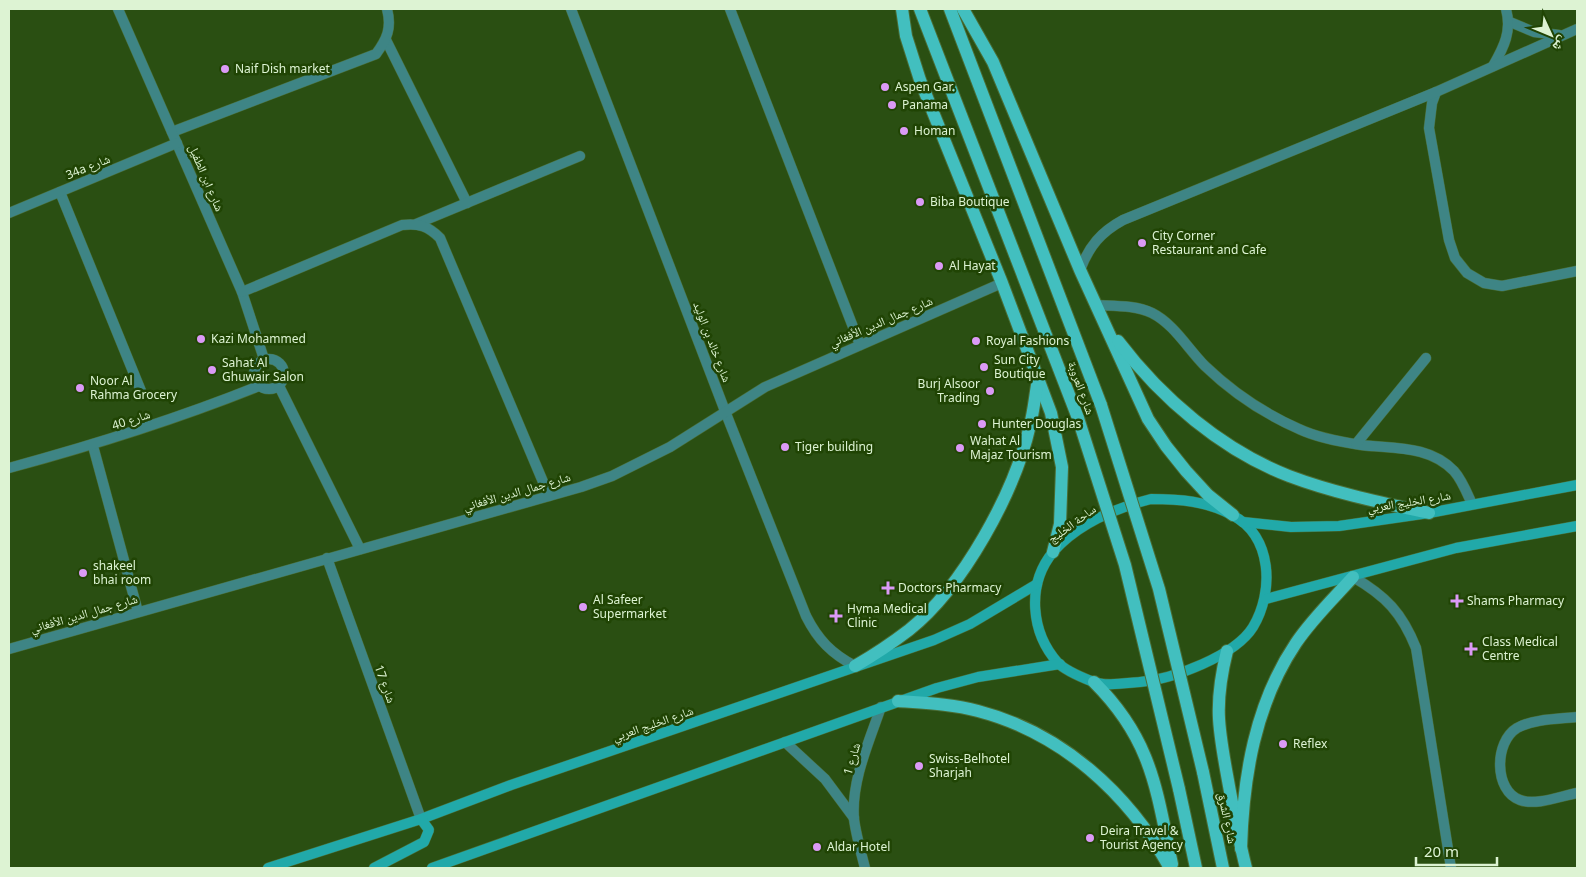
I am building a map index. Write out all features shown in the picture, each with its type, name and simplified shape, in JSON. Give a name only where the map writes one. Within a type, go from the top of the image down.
[{"type":"main road","points":[[902,9],[906,36],[920,80],[1002,283],[1051,413],[1062,466],[1060,524],[1053,552]]},
{"type":"main road","name":"شارع العروبة","points":[[920,9],[1078,418],[1125,566],[1179,789],[1196,868]]},
{"type":"main road","name":"شارع العروبة","points":[[950,9],[1101,406],[1159,590],[1203,772]]},
{"type":"main road","points":[[964,9],[993,62],[1080,270],[1140,404],[1166,446],[1202,489],[1238,519]]},
{"type":"main road","points":[[1106,326],[1143,371],[1188,414],[1219,439],[1253,459],[1298,479],[1360,497],[1429,513]]},
{"type":"main road","points":[[856,666],[910,629],[944,594],[973,557],[996,515],[1014,470],[1030,426],[1038,380]]},
{"type":"main road","name":"شارع الخليج العربي","points":[[1238,519],[1316,528],[1429,513],[1577,485]]},
{"type":"main road","name":"ساحة الخليج","points":[[1151,499],[1181,499],[1207,504],[1238,519],[1256,539],[1265,558],[1268,578],[1266,599],[1252,629],[1227,651],[1203,665],[1168,677],[1122,683],[1094,682],[1060,664],[1046,647],[1037,627],[1034,605],[1037,584],[1053,552],[1097,519],[1123,506],[1151,499]]},
{"type":"main road","points":[[1266,599],[1456,548],[1577,526]]},
{"type":"main road","points":[[1241,850],[1246,776],[1264,705],[1278,671],[1297,642],[1353,577]]},
{"type":"main road","name":"شارع الخليج العربي","points":[[268,868],[421,819],[520,782],[934,640],[970,624],[1037,584]]},
{"type":"main road","points":[[1227,651],[1220,678],[1219,734],[1246,868]]},
{"type":"main road","points":[[432,868],[898,701],[978,677],[1060,664]]},
{"type":"main road","points":[[1094,682],[1115,703],[1132,726],[1145,752],[1154,779],[1172,868]]},
{"type":"main road","points":[[898,701],[944,705],[983,712],[1035,732],[1062,748],[1120,797],[1137,817],[1172,868]]},
{"type":"main road","name":"شارع الشرق","points":[[1203,772],[1223,868]]},
{"type":"main road","points":[[374,868],[424,842],[429,830],[421,819]]},
{"type":"street","name":"شارع ابن الطفيل","points":[[118,9],[242,292],[264,360]]},
{"type":"street","points":[[172,132],[376,54],[386,40],[390,22],[386,9]]},
{"type":"street","name":"شارع خالد بن الوليد","points":[[572,9],[725,411],[814,632],[825,646],[839,658],[856,666]]},
{"type":"street","points":[[730,9],[860,345]]},
{"type":"street","points":[[1493,66],[1505,42],[1510,22],[1506,9]]},
{"type":"street","points":[[1510,22],[1534,32],[1560,35]]},
{"type":"street","points":[[1080,270],[1086,254],[1096,240],[1108,228],[1123,220],[1436,92],[1577,29]]},
{"type":"street","points":[[386,40],[467,203]]},
{"type":"street","points":[[1436,92],[1432,103],[1429,128],[1449,240],[1456,258],[1467,273],[1484,283],[1502,286],[1577,271]]},
{"type":"street","name":"34a شارع","points":[[9,213],[177,143]]},
{"type":"street","points":[[242,292],[384,231],[402,225],[416,224],[580,156]]},
{"type":"street","points":[[60,192],[141,391]]},
{"type":"street","points":[[416,224],[430,228],[440,238],[550,496]]},
{"type":"street","name":"شارع جمال الدين الأفغاني","points":[[9,649],[550,496],[612,476],[642,463],[698,430],[764,387],[1002,283]]},
{"type":"street","points":[[1096,305],[1133,308],[1152,313],[1168,324],[1206,367],[1235,391],[1267,413],[1300,430],[1331,440],[1416,450],[1436,458],[1454,471],[1472,504]]},
{"type":"street","points":[[1356,444],[1426,358]]},
{"type":"street","points":[[264,360],[275,360],[282,366],[284,377],[279,386],[269,390],[259,386],[254,377],[256,366],[264,360]]},
{"type":"street","name":"شارع 40","points":[[9,468],[93,446],[187,414],[259,386]]},
{"type":"street","points":[[279,386],[360,549]]},
{"type":"street","points":[[93,446],[138,612]]},
{"type":"street","name":"شارع 17","points":[[327,558],[421,819]]},
{"type":"street","points":[[1353,577],[1376,590],[1389,602],[1405,624],[1416,648],[1452,868]]},
{"type":"street","name":"شارع 1","points":[[865,868],[854,818],[856,791],[862,764],[880,707]]},
{"type":"street","points":[[1577,717],[1537,722],[1516,729],[1502,745],[1499,755],[1505,786],[1510,794],[1520,800],[1540,800],[1577,793]]},
{"type":"street","name":"شارع 1","points":[[785,742],[825,779],[854,818]]},
{"type":"place","name":"Naif Dish market","points":[[225,69]]},
{"type":"place","name":"Aspen Gar.","points":[[885,87]]},
{"type":"place","name":"Panama","points":[[892,105]]},
{"type":"place","name":"Homan","points":[[904,131]]},
{"type":"place","name":"Biba Boutique","points":[[920,202]]},
{"type":"place","name":"City Corner Restaurant and Cafe","points":[[1142,243]]},
{"type":"place","name":"Al Hayat","points":[[939,266]]},
{"type":"place","name":"Kazi Mohammed","points":[[201,339]]},
{"type":"place","name":"Royal Fashions","points":[[976,341]]},
{"type":"place","name":"Sun City Boutique","points":[[984,367]]},
{"type":"place","name":"Sahat Al Ghuwair Salon","points":[[212,370]]},
{"type":"place","name":"Noor Al Rahma Grocery","points":[[80,388]]},
{"type":"place","name":"Burj Alsoor Trading","points":[[990,391]]},
{"type":"place","name":"Hunter Douglas","points":[[982,424]]},
{"type":"place","name":"Tiger building","points":[[785,447]]},
{"type":"place","name":"Wahat Al Majaz Tourism","points":[[960,448]]},
{"type":"place","name":"shakeel bhai room","points":[[83,573]]},
{"type":"place","name":"Doctors Pharmacy","points":[[888,588]]},
{"type":"place","name":"Shams Pharmacy","points":[[1457,601]]},
{"type":"place","name":"Al Safeer Supermarket","points":[[583,607]]},
{"type":"place","name":"Hyma Medical Clinic","points":[[836,616]]},
{"type":"place","name":"Class Medical Centre","points":[[1471,649]]},
{"type":"place","name":"Reflex","points":[[1283,744]]},
{"type":"place","name":"Swiss-Belhotel Sharjah","points":[[919,766]]},
{"type":"place","name":"Deira Travel & Tourist Agency","points":[[1090,838]]},
{"type":"place","name":"Aldar Hotel","points":[[817,847]]}]
